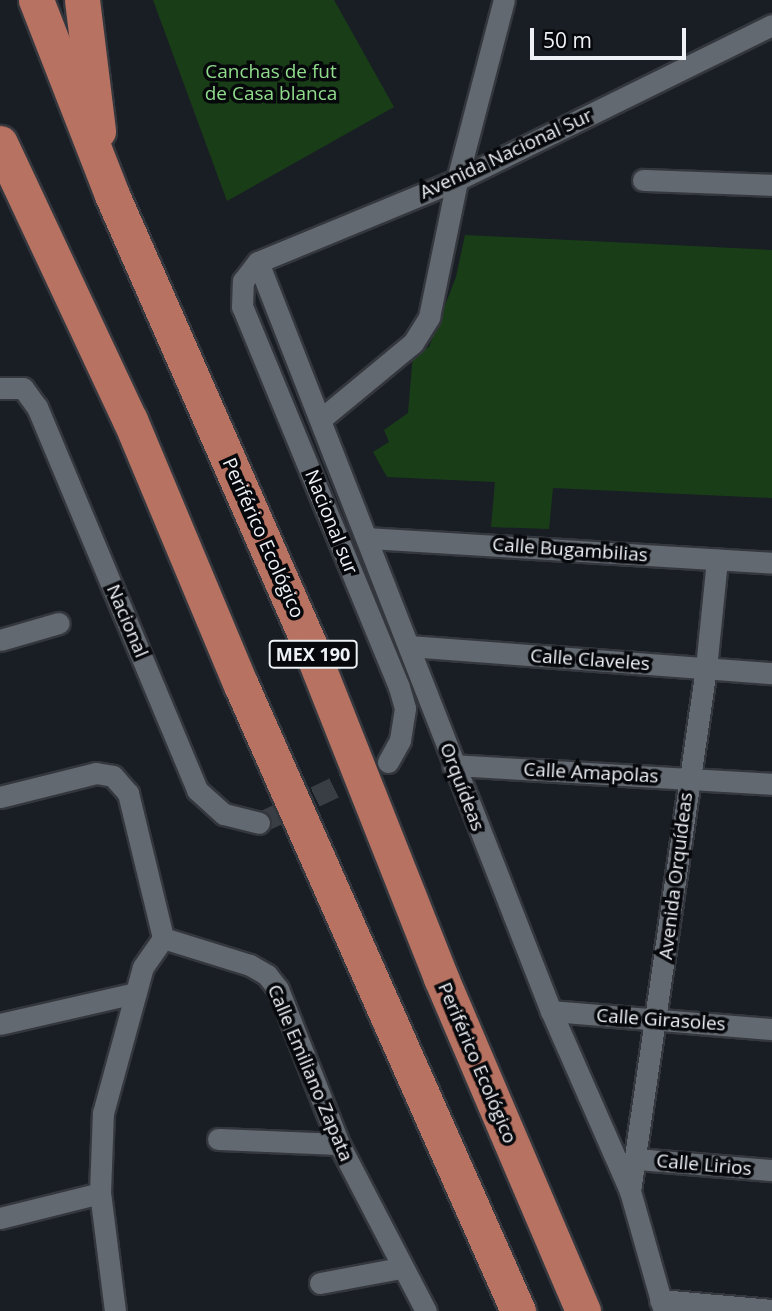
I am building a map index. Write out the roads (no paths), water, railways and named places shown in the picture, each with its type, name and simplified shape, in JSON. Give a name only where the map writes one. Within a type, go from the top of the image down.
[{"type":"highway","name":"Periférico Ecológico","points":[[36,0],[112,195],[310,647],[441,978],[583,1311]]},
{"type":"highway","points":[[58,0],[99,131]]},
{"type":"highway","points":[[82,0],[99,131],[112,195]]},
{"type":"highway","points":[[0,143],[130,420],[241,685],[518,1311]]},
{"type":"highway","points":[[0,198],[130,420]]},
{"type":"street","points":[[321,419],[414,343],[429,317],[457,180],[504,0]]},
{"type":"street","name":"Avenida Nacional Sur","points":[[243,281],[258,262],[457,180],[772,25]]},
{"type":"street","points":[[643,180],[772,185]]},
{"type":"street","name":"Orquídeas","points":[[258,262],[551,1012],[630,1191],[662,1306]]},
{"type":"street","name":"Nacional sur","points":[[243,281],[242,307],[399,687],[405,708],[400,740],[388,762]]},
{"type":"street","name":"Nacional","points":[[0,388],[23,388],[37,407],[197,790],[224,814],[259,823]]},
{"type":"street","name":"Calle Bugambilias","points":[[368,538],[772,563]]},
{"type":"street","name":"Avenida Orquídeas","points":[[630,1191],[637,1159],[706,668],[717,560]]},
{"type":"street","points":[[0,640],[59,623]]},
{"type":"street","name":"Calle Claveles","points":[[409,646],[772,673]]},
{"type":"street","name":"Calle Amapolas","points":[[453,765],[772,784]]},
{"type":"street","points":[[0,797],[96,773],[113,776],[128,793],[163,938],[143,967],[103,1113],[100,1194],[115,1311]]},
{"type":"street","name":"Calle Emiliano Zapata","points":[[163,938],[250,965],[267,975],[278,989],[339,1144],[400,1268],[426,1311]]},
{"type":"street","points":[[0,1024],[135,993]]},
{"type":"street","name":"Calle Girasoles","points":[[551,1012],[772,1029]]},
{"type":"street","points":[[218,1139],[339,1144]]},
{"type":"street","name":"Calle Lirios","points":[[637,1159],[772,1170]]},
{"type":"street","points":[[0,1218],[100,1194]]},
{"type":"street","points":[[320,1283],[400,1268]]},
{"type":"street","points":[[662,1306],[772,1310]]},
{"type":"tunnel","points":[[259,823],[371,770]]},
{"type":"park label","name":"Canchas de fut de Casa blanca","points":[[271,83]]}]
